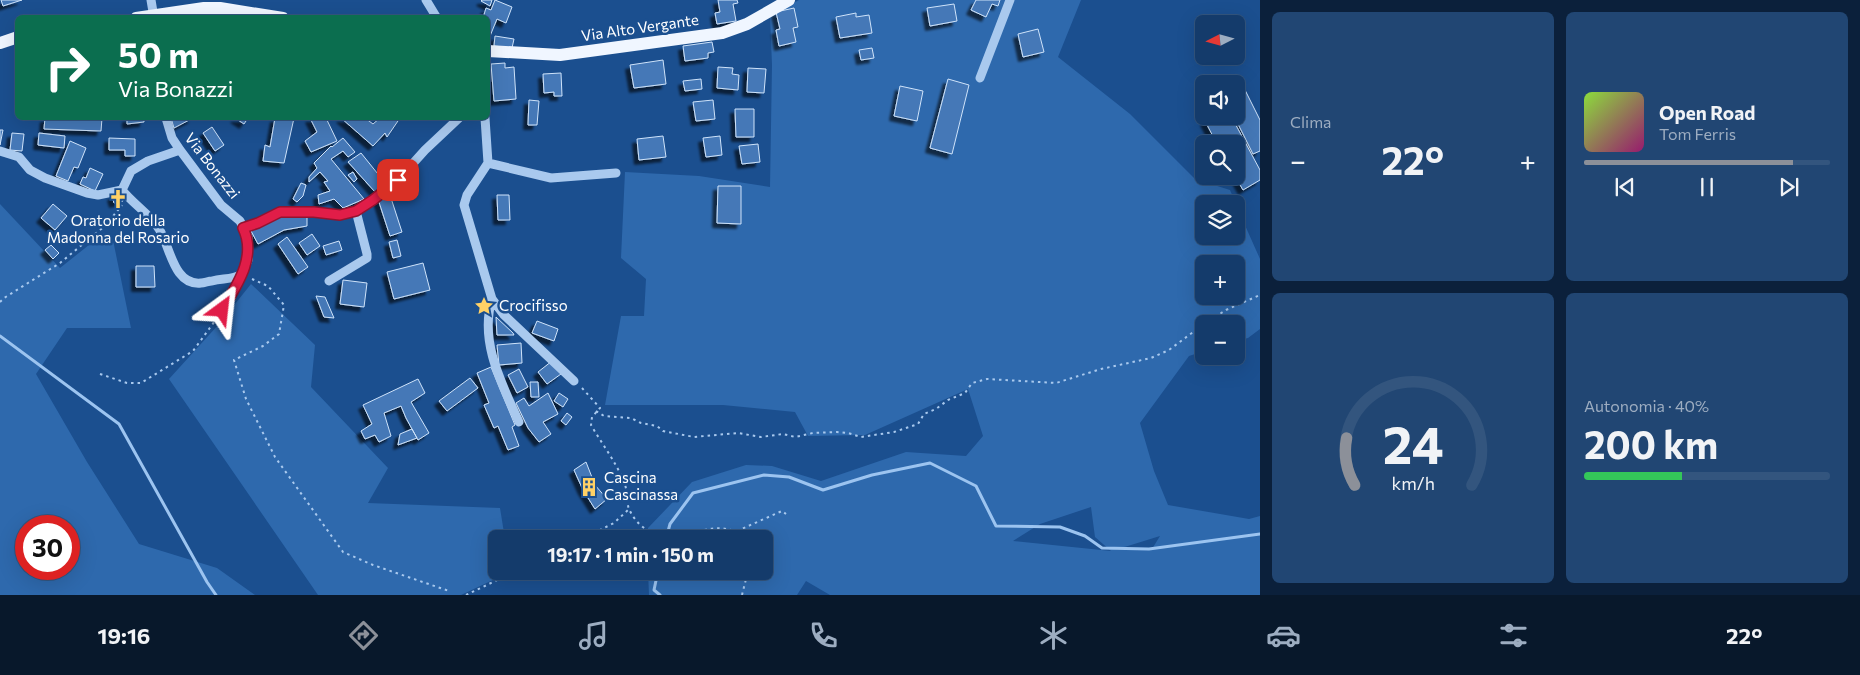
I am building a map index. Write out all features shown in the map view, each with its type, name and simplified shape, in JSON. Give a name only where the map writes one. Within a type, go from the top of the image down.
[{"type":"main road","name":"Via Alto Vergante","points":[[490,51],[560,55],[722,33],[747,24],[789,0]]},
{"type":"main road","points":[[159,15],[187,9],[220,8],[264,15]]},
{"type":"main road","points":[[0,42],[15,38]]},
{"type":"street","points":[[151,0],[154,15]]},
{"type":"street","points":[[426,0],[436,15]]},
{"type":"street","points":[[980,78],[1010,0]]},
{"type":"street","name":"Via Bonazzi","points":[[167,120],[172,138],[180,150],[221,205],[240,221],[248,237],[248,260],[222,310]]},
{"type":"street","points":[[243,228],[280,212],[314,212],[340,215],[356,211],[398,180],[425,150],[457,120]]},
{"type":"street","points":[[485,120],[488,163],[467,195],[464,205],[492,299],[504,314],[574,381]]},
{"type":"street","points":[[125,194],[131,171],[148,161],[180,150]]},
{"type":"street","points":[[0,151],[19,157],[30,170],[45,178],[87,193],[98,195],[125,194],[160,229],[172,260],[181,275],[189,281],[199,284],[214,280],[233,279],[242,274]]},
{"type":"street","points":[[488,163],[551,178],[616,173]]},
{"type":"street","points":[[329,281],[367,258],[356,211]]},
{"type":"street","points":[[492,299],[488,311],[492,359],[519,422]]},
{"type":"path","points":[[0,302],[60,263],[106,225],[125,194]]},
{"type":"path","points":[[242,274],[268,286],[284,305],[279,334],[263,346],[234,360],[246,399],[275,457],[343,552],[373,566],[449,591]]},
{"type":"path","points":[[1218,315],[1260,295]]},
{"type":"path","points":[[100,374],[127,383],[141,383],[193,351],[222,310]]},
{"type":"path","points":[[596,411],[604,416],[631,418],[641,423],[657,426],[663,431],[694,437],[738,433],[761,436],[783,434],[795,437],[813,433],[837,432],[861,437],[894,432],[918,424],[924,414],[936,409],[948,400],[965,393],[972,384],[987,378],[1056,383],[1101,369],[1151,358],[1169,350],[1195,331]]},
{"type":"path","points":[[574,381],[595,400],[600,408],[592,417],[591,425],[626,484],[629,509],[641,527],[646,530]]},
{"type":"path","points":[[600,530],[614,523],[629,509]]},
{"type":"path","points":[[739,530],[782,511],[786,514]]},
{"type":"path","points":[[704,530],[730,528],[735,530]]},
{"type":"path","points":[[466,595],[497,580]]},
{"type":"path","points":[[742,595],[746,580]]},
{"type":"shaded area","points":[[799,0],[1081,0],[1058,57],[1130,114],[1195,179],[1195,185],[1214,185],[1230,190],[1232,195],[1195,195],[1195,245],[1245,245],[1245,225],[1260,259],[1260,329],[1245,339],[1245,315],[1195,315],[1195,354],[1189,356],[1140,423],[1154,471],[1168,505],[1249,519],[1260,516],[1260,595],[830,595],[806,581],[797,595],[649,595],[648,580],[773,580],[773,530],[648,530],[692,482],[746,465],[772,466],[821,481],[906,452],[966,456],[983,436],[968,389],[865,435],[808,436],[795,412],[723,405],[605,405],[621,316],[644,316],[646,279],[621,258],[625,172],[699,176],[770,187],[772,65],[770,16]],"holes":[[[1091,507],[1095,537],[1111,551],[1013,541],[1040,524]],[[1160,536],[1152,549],[1115,550]]]},
{"type":"shaded area","points":[[0,204],[60,268],[104,233],[113,240],[131,328],[67,328],[36,374],[87,462],[139,544],[217,568],[255,595],[0,595]]},
{"type":"shaded area","points":[[251,284],[315,345],[311,387],[388,468],[368,503],[500,508],[504,530],[488,530],[488,580],[493,580],[461,595],[318,595],[169,379],[219,324]]},
{"type":"building","points":[[1,0],[22,0],[3,6]]},
{"type":"building","points":[[492,0],[490,6],[481,1]]},
{"type":"building","points":[[495,0],[512,7],[506,23],[497,19],[490,36],[490,15],[484,15],[486,8],[491,10]]},
{"type":"building","points":[[718,0],[737,0],[738,3],[733,4],[736,21],[717,24],[715,13],[720,12]]},
{"type":"building","points":[[976,0],[1000,0],[998,6],[992,4],[986,17],[971,10]]},
{"type":"building","points":[[954,4],[957,21],[930,26],[927,8]]},
{"type":"building","points":[[794,8],[798,27],[793,28],[796,42],[779,46],[776,30],[780,29],[776,12]]},
{"type":"building","points":[[856,13],[856,17],[869,15],[872,33],[840,38],[836,17]]},
{"type":"building","points":[[1038,29],[1044,52],[1023,57],[1018,34]]},
{"type":"building","points":[[495,36],[514,39],[512,48],[494,46]]},
{"type":"building","points":[[712,42],[714,52],[708,53],[708,58],[685,61],[683,46]]},
{"type":"building","points":[[872,48],[874,58],[861,60],[859,50]]},
{"type":"building","points":[[663,60],[666,84],[634,88],[630,65]]},
{"type":"building","points":[[505,63],[505,68],[514,67],[516,99],[494,101],[491,64]]},
{"type":"building","points":[[718,67],[733,68],[732,74],[739,75],[738,90],[717,88]]},
{"type":"building","points":[[748,68],[766,69],[764,93],[747,92]]},
{"type":"building","points":[[561,73],[562,96],[554,96],[554,92],[544,93],[543,74]]},
{"type":"building","points":[[701,79],[702,89],[685,91],[683,81]]},
{"type":"building","points":[[948,79],[969,85],[952,154],[930,148]]},
{"type":"building","points":[[900,86],[923,91],[917,121],[894,116]]},
{"type":"building","points":[[1245,90],[1260,120],[1260,151],[1253,154],[1238,125],[1245,125]]},
{"type":"building","points":[[529,100],[539,101],[537,125],[528,125]]},
{"type":"building","points":[[713,100],[715,119],[696,121],[693,102]]},
{"type":"building","points":[[735,109],[754,109],[754,137],[736,137]]},
{"type":"building","points":[[45,120],[102,120],[101,131],[44,129]]},
{"type":"building","points":[[127,120],[144,120],[144,122],[127,124]]},
{"type":"building","points":[[172,120],[189,120],[174,128]]},
{"type":"building","points":[[238,120],[247,120],[244,124]]},
{"type":"building","points":[[275,120],[294,120],[284,163],[263,161],[265,145],[270,147]]},
{"type":"building","points":[[311,120],[327,120],[337,141],[311,152],[305,141],[317,132]]},
{"type":"building","points":[[343,120],[368,120],[373,124],[378,120],[399,120],[387,137],[385,133],[373,146]]},
{"type":"building","points":[[1207,125],[1236,125],[1241,135],[1212,135]]},
{"type":"building","points":[[212,127],[224,145],[215,151],[203,133]]},
{"type":"building","points":[[0,130],[3,130],[0,145]]},
{"type":"building","points":[[12,133],[24,134],[22,151],[10,150]]},
{"type":"building","points":[[39,133],[65,136],[64,148],[38,145]]},
{"type":"building","points":[[663,136],[666,157],[639,160],[637,139]]},
{"type":"building","points":[[720,136],[722,155],[706,157],[703,138]]},
{"type":"building","points":[[109,138],[135,139],[135,156],[125,156],[125,150],[109,150]]},
{"type":"building","points":[[343,138],[355,152],[348,157],[343,151],[331,159],[364,199],[343,208],[334,199],[319,204],[318,195],[330,191],[324,182],[328,181],[320,172],[309,182],[309,177],[317,168],[314,163],[331,146]]},
{"type":"building","points":[[70,141],[86,148],[78,168],[74,167],[68,181],[56,176]]},
{"type":"building","points":[[1245,142],[1260,170],[1260,180],[1243,190],[1240,185],[1245,185]]},
{"type":"building","points":[[758,144],[760,162],[742,164],[739,146]]},
{"type":"building","points":[[361,153],[386,184],[375,192],[348,162]]},
{"type":"building","points":[[90,168],[103,174],[95,191],[80,184],[83,177],[86,178]]},
{"type":"building","points":[[353,172],[357,179],[354,182],[348,175]]},
{"type":"building","points":[[301,183],[306,185],[303,196],[297,202],[293,199]]},
{"type":"building","points":[[718,186],[741,186],[741,224],[717,223]]},
{"type":"building","name":"Oratorio della Madonna del Rosario","points":[[121,194],[123,201],[114,203],[112,196]]},
{"type":"building","points":[[390,195],[402,232],[390,236],[378,199]]},
{"type":"building","points":[[497,195],[509,195],[510,220],[498,220]]},
{"type":"building","points":[[53,204],[67,216],[55,230],[41,218]]},
{"type":"building","points":[[307,213],[307,226],[284,230],[258,244],[251,231],[281,214]]},
{"type":"building","points":[[312,234],[320,246],[307,255],[299,243]]},
{"type":"building","points":[[287,237],[308,267],[298,274],[278,244]]},
{"type":"building","points":[[397,240],[401,256],[393,258],[389,242]]},
{"type":"building","points":[[339,241],[342,250],[326,255],[323,246]]},
{"type":"building","points":[[51,245],[59,253],[53,259],[45,250]]},
{"type":"building","points":[[423,263],[430,290],[394,299],[387,272]]},
{"type":"building","points":[[136,266],[154,266],[155,287],[136,287]]},
{"type":"building","points":[[343,280],[367,283],[364,307],[340,304]]},
{"type":"building","points":[[316,296],[325,297],[334,318],[324,317]]},
{"type":"building","points":[[496,317],[513,333],[514,335],[497,335]]},
{"type":"building","points":[[537,321],[558,329],[554,341],[532,333]]},
{"type":"building","points":[[521,343],[522,363],[499,365],[497,345]]},
{"type":"building","points":[[552,361],[561,374],[547,384],[538,372]]},
{"type":"building","points":[[491,367],[515,425],[512,427],[519,446],[508,450],[498,426],[494,428],[484,405],[489,403],[477,373]]},
{"type":"building","points":[[519,369],[528,387],[517,393],[508,375]]},
{"type":"building","points":[[470,378],[478,388],[447,411],[439,401]]},
{"type":"building","points":[[418,379],[425,393],[411,402],[429,433],[418,440],[401,406],[384,413],[391,436],[379,442],[375,435],[365,439],[361,431],[372,424],[363,405]]},
{"type":"building","points":[[530,382],[538,382],[539,397],[531,397]]},
{"type":"building","points":[[548,393],[558,414],[543,422],[551,434],[539,442],[528,428],[516,403],[524,398],[529,406]]},
{"type":"building","points":[[559,393],[568,399],[563,407],[554,401]]},
{"type":"building","points":[[567,413],[572,417],[566,425],[561,421]]},
{"type":"building","points":[[412,429],[417,438],[398,445],[400,434]]},
{"type":"building","name":"Cascina Cascinassa","points":[[586,462],[595,485],[607,499],[595,509],[583,490],[574,470]]},
{"type":"waterway","points":[[0,336],[119,424],[216,595]]},
{"type":"waterway","points":[[668,530],[670,524],[693,493],[764,475],[789,477],[823,490],[872,475],[930,463],[976,486],[996,526],[1060,527],[1085,536],[1102,548],[1149,549],[1260,534]]},
{"type":"waterway","points":[[656,580],[654,590],[660,595]]},
{"type":"place","name":"Oratorio della Madonna del Rosario","points":[[118,199]]},
{"type":"place","name":"Crocifisso","points":[[484,306]]},
{"type":"place","name":"Cascina Cascinassa","points":[[589,487]]},
{"type":"route","points":[[222,310],[237,286],[248,260],[248,237],[243,228],[280,212],[314,212],[340,215],[356,211],[398,180]]}]
